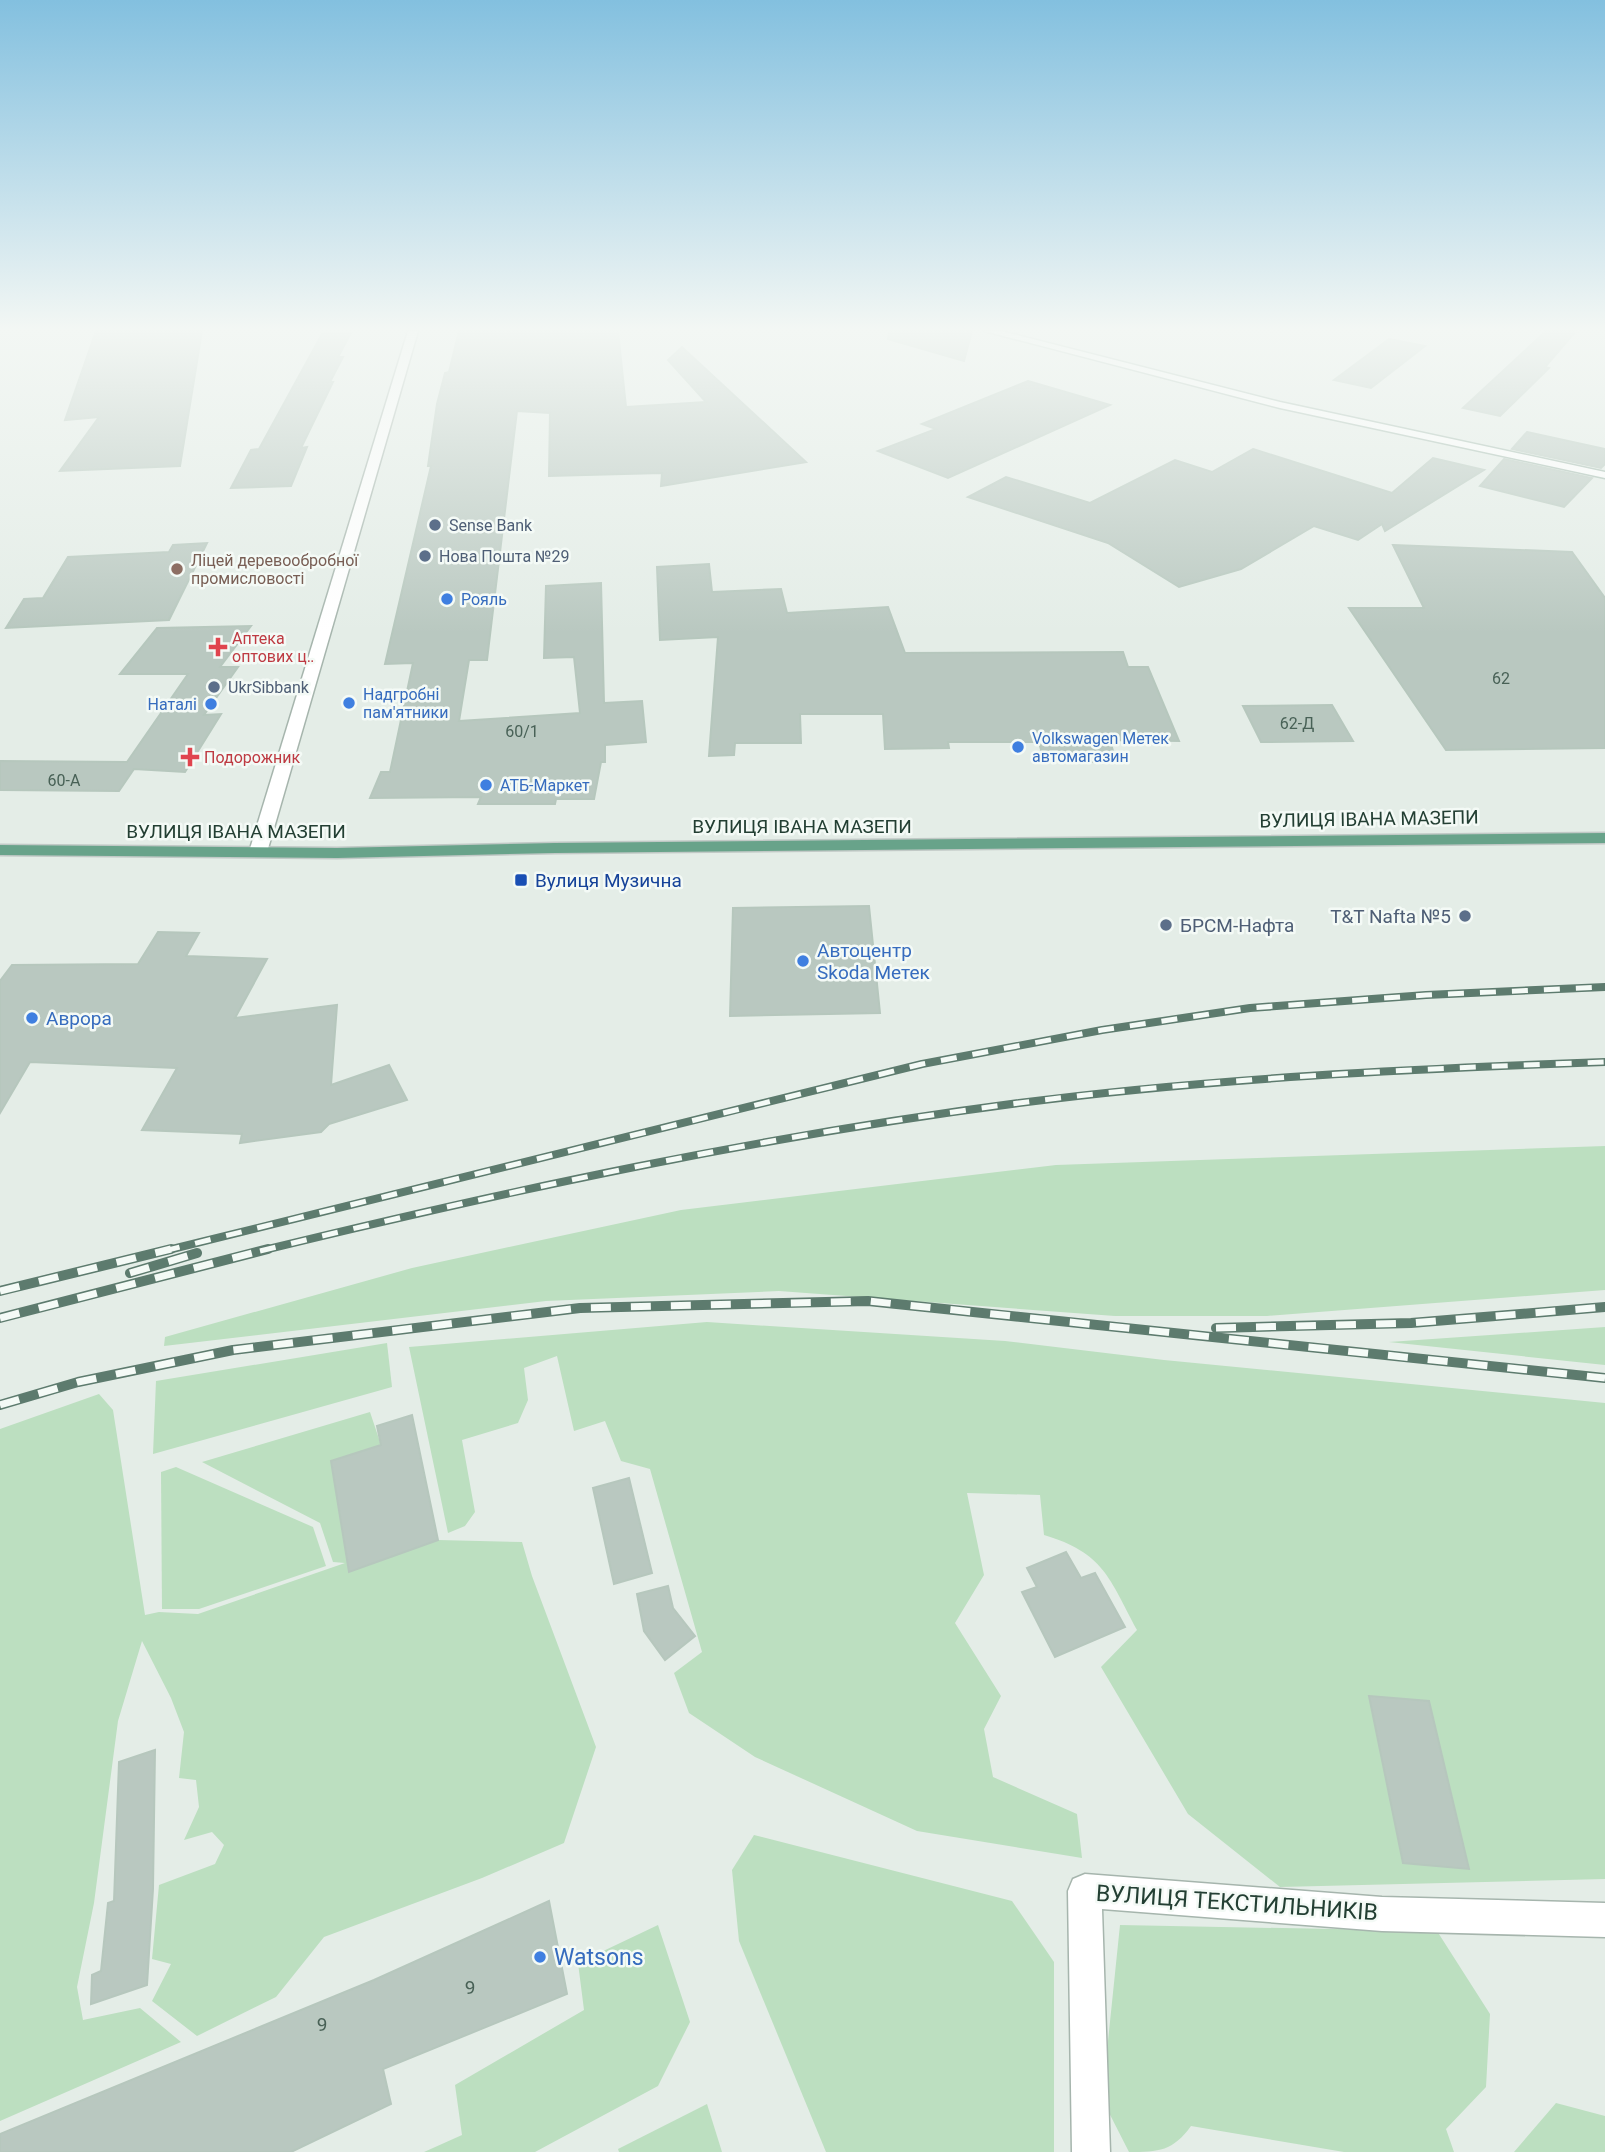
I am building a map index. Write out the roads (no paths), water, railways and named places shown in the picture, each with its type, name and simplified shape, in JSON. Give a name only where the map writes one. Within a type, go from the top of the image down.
[{"type":"main road","name":"ВУЛИЦЯ ІВАНА МАЗЕПИ","points":[[0,850],[258,852],[1605,838]]},
{"type":"street","points":[[258,852],[383,431]]},
{"type":"street","points":[[1403,431],[1605,475]]},
{"type":"street","name":"ВУЛИЦЯ ТЕКСТИЛЬНИКІВ","points":[[1091,2152],[1085,1891],[1382,1914],[1605,1920]]},
{"type":"railway","points":[[164,1251],[922,1064],[1102,1030],[1250,1008],[1426,995],[1605,987]]},
{"type":"railway","points":[[263,1250],[543,1186],[732,1148],[923,1116],[1092,1094],[1238,1081],[1385,1071],[1605,1062]]},
{"type":"railway","points":[[0,1291],[171,1249]]},
{"type":"railway","points":[[263,1250],[268,1249]]},
{"type":"railway","points":[[0,1318],[263,1250]]},
{"type":"railway","points":[[130,1273],[197,1253]]},
{"type":"railway","points":[[0,1405],[78,1382],[233,1350],[580,1308],[868,1301],[1605,1378]]},
{"type":"railway","points":[[1216,1328],[1411,1323],[1605,1307]]},
{"type":"place","name":"Sense Bank","points":[[435,525]]},
{"type":"place","name":"Нова Пошта №29","points":[[425,556]]},
{"type":"place","name":"Ліцей деревообробної промисловості","points":[[177,569]]},
{"type":"place","name":"Рояль","points":[[447,599]]},
{"type":"place","name":"Аптека оптових ц‥","points":[[218,647]]},
{"type":"place","name":"UkrSibbank","points":[[214,687]]},
{"type":"place","name":"Надгробні пам'ятники","points":[[349,703]]},
{"type":"place","name":"Наталі","points":[[211,704]]},
{"type":"place","name":"Volkswagen Метек автомагазин","points":[[1018,747]]},
{"type":"place","name":"Подорожник","points":[[190,757]]},
{"type":"place","name":"АТБ-Маркет","points":[[486,785]]},
{"type":"place","name":"Вулиця Музична","points":[[521,880]]},
{"type":"place","name":"Т&T Nafta №5","points":[[1465,916]]},
{"type":"place","name":"БРСМ-Нафта","points":[[1166,925]]},
{"type":"place","name":"Автоцентр Skoda Метек","points":[[803,961]]},
{"type":"place","name":"Аврора","points":[[32,1018]]},
{"type":"place","name":"Watsons","points":[[540,1957]]}]
